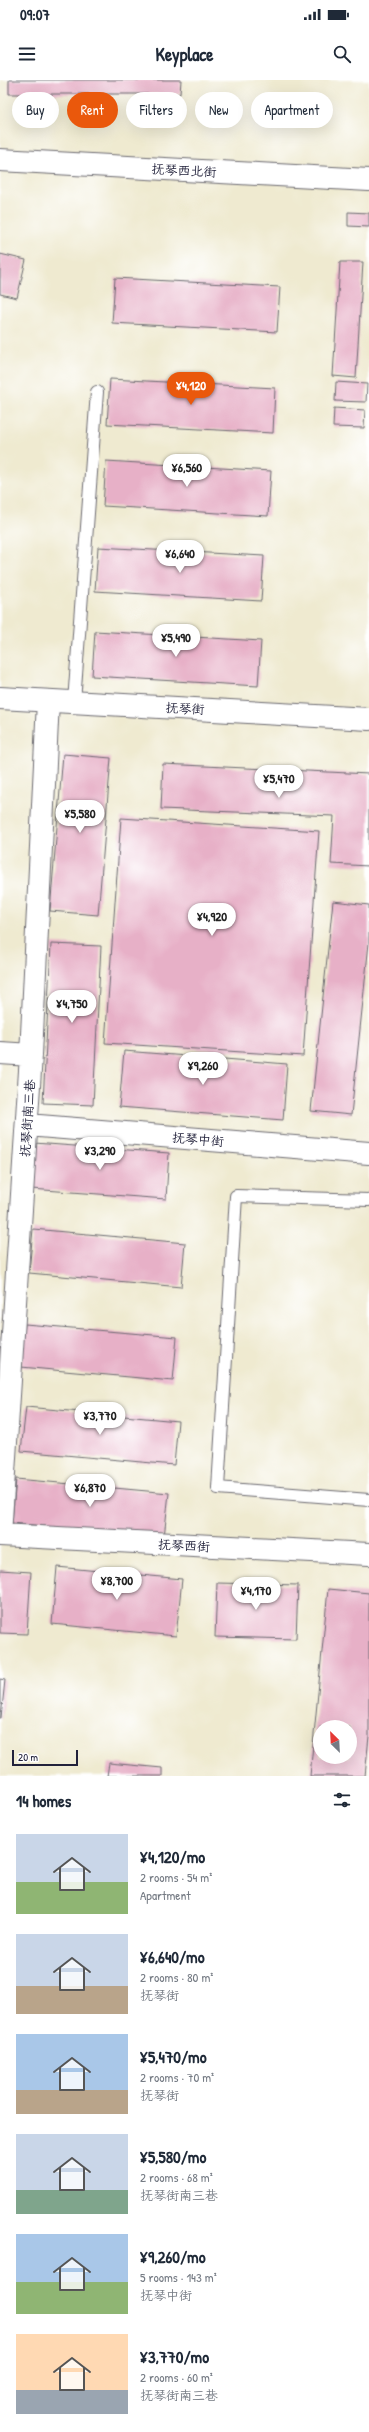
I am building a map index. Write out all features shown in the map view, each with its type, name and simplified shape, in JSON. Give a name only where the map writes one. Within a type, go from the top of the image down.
[{"type":"street","name":"抚琴西北街","points":[[0,160],[369,180]]},
{"type":"street","name":"抚琴街","points":[[0,698],[369,718]]},
{"type":"street","name":"抚琴街南三巷","points":[[0,1535],[27,1125],[48,700]]},
{"type":"street","points":[[0,1053],[31,1055]]},
{"type":"street","name":"抚琴中街","points":[[27,1125],[369,1153]]},
{"type":"street","name":"抚琴西街","points":[[0,1535],[369,1554]]},
{"type":"lane","points":[[74,702],[97,392]]},
{"type":"lane","points":[[369,1200],[236,1196],[218,1488],[369,1500]]},
{"type":"building","points":[[9,80],[181,80],[180,92],[126,92],[126,94],[118,94],[118,92],[67,92],[67,94],[59,94],[59,92],[12,92],[12,94],[9,94]]},
{"type":"building","points":[[348,212],[369,213],[369,227],[348,226]]},
{"type":"building","points":[[0,254],[26,260],[17,298],[0,294]]},
{"type":"building","points":[[340,262],[363,262],[356,378],[333,376]]},
{"type":"building","points":[[115,278],[280,287],[277,332],[112,323]]},
{"type":"building","points":[[110,379],[275,388],[273,433],[107,424]]},
{"type":"building","points":[[336,382],[367,384],[366,402],[335,401]]},
{"type":"building","points":[[334,408],[365,410],[364,428],[333,427]]},
{"type":"building","points":[[106,461],[271,471],[268,516],[103,506]]},
{"type":"building","points":[[98,547],[264,556],[261,601],[95,591]]},
{"type":"building","points":[[95,631],[261,641],[258,686],[92,676]]},
{"type":"building","points":[[63,754],[111,758],[98,915],[50,911]]},
{"type":"building","points":[[163,764],[369,774],[369,866],[331,864],[334,816],[161,809]]},
{"type":"building","points":[[121,818],[319,831],[303,1056],[105,1043]]},
{"type":"building","points":[[333,901],[369,905],[369,943],[351,1115],[311,1111]]},
{"type":"building","points":[[51,944],[101,946],[93,1105],[43,1103]]},
{"type":"building","points":[[124,1051],[287,1064],[283,1120],[119,1107]]},
{"type":"building","points":[[34,1143],[169,1153],[166,1199],[31,1189]]},
{"type":"building","points":[[33,1229],[185,1243],[181,1287],[29,1273]]},
{"type":"building","points":[[25,1324],[177,1337],[173,1381],[21,1367]]},
{"type":"building","points":[[26,1407],[178,1421],[174,1465],[21,1451]]},
{"type":"building","points":[[16,1479],[169,1493],[164,1537],[12,1523]]},
{"type":"building","points":[[57,1567],[182,1579],[176,1636],[52,1624]]},
{"type":"building","points":[[0,1570],[31,1572],[27,1634],[0,1633]]},
{"type":"building","points":[[217,1583],[298,1585],[296,1639],[215,1637]]},
{"type":"building","points":[[328,1589],[369,1593],[369,1736],[365,1776],[310,1776],[313,1745],[313,1764],[357,1764],[357,1720],[315,1720]]},
{"type":"building","points":[[0,1679],[5,1680],[1,1718],[0,1718]]},
{"type":"building","points":[[109,1763],[162,1768],[162,1776],[107,1776]]}]
